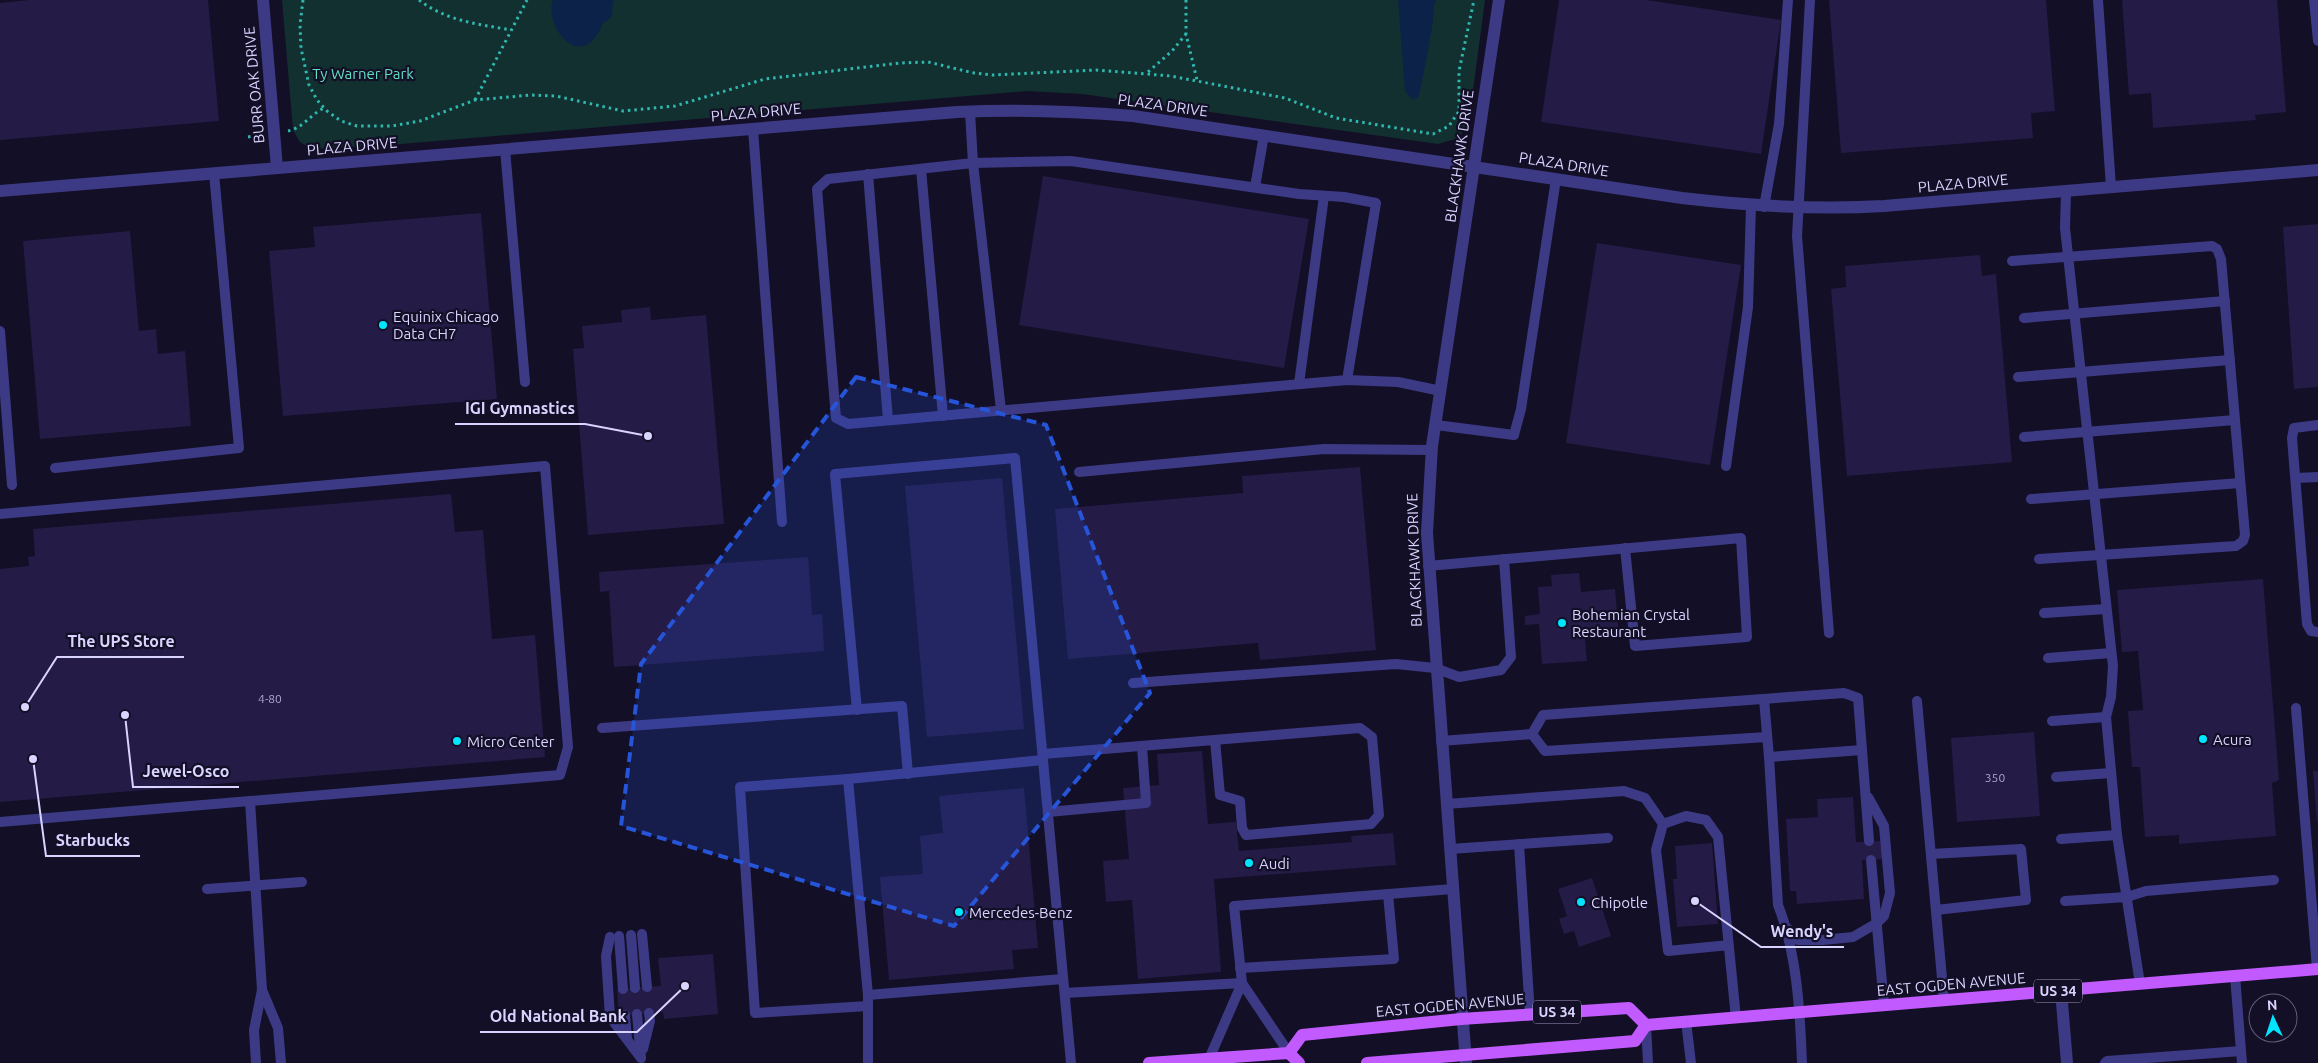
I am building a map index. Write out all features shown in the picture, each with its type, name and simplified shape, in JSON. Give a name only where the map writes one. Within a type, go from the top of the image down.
[{"type":"main road","name":"EAST OGDEN AVENUE","points":[[1289,1053],[1302,1035],[1461,1019],[1629,1008],[1646,1025],[2318,969]]},
{"type":"main road","name":"US 34","points":[[1367,1063],[1465,1059],[1635,1041],[1646,1025]]},
{"type":"main road","points":[[1149,1063],[1209,1058],[1240,1060],[1289,1053],[1299,1063]]},
{"type":"street","name":"BURR OAK DRIVE","points":[[263,0],[277,168]]},
{"type":"street","name":"BLACKHAWK DRIVE","points":[[1465,1059],[1435,668],[1427,533],[1432,450],[1499,0]]},
{"type":"street","name":"PLAZA DRIVE","points":[[0,191],[753,129],[970,112],[1022,110],[1133,116],[1556,180],[1764,207],[1875,206],[2318,170]]},
{"type":"street","points":[[2061,991],[2067,1063]]},
{"type":"lane","points":[[1764,207],[1779,124],[1788,0]]},
{"type":"lane","points":[[1810,0],[1797,236],[1829,633]]},
{"type":"lane","points":[[2098,0],[2111,187]]},
{"type":"lane","points":[[2314,0],[2318,41]]},
{"type":"lane","points":[[970,112],[973,163],[1001,410]]},
{"type":"lane","points":[[753,129],[782,522]]},
{"type":"lane","points":[[1255,187],[1264,135]]},
{"type":"lane","points":[[505,149],[525,382]]},
{"type":"lane","points":[[1348,380],[1376,204],[1071,160],[973,163],[868,174],[828,179],[817,189],[836,418],[848,424],[1348,380],[1398,382],[1441,391]]},
{"type":"lane","points":[[921,169],[943,416]]},
{"type":"lane","points":[[55,468],[239,448],[214,173]]},
{"type":"lane","points":[[868,174],[888,420]]},
{"type":"lane","points":[[1436,425],[1514,435],[1521,409],[1556,180]]},
{"type":"lane","points":[[2066,190],[2065,228],[2088,432],[2099,555],[2113,666],[2111,697],[2106,717],[2111,773],[2117,835],[2140,984]]},
{"type":"lane","points":[[1299,384],[1324,196]]},
{"type":"lane","points":[[1726,466],[1748,307],[1751,206]]},
{"type":"lane","points":[[2012,261],[2212,246],[2217,249],[2221,258],[2245,535],[2240,544],[2040,559]]},
{"type":"lane","points":[[2024,318],[2225,301]]},
{"type":"lane","points":[[0,331],[12,485]]},
{"type":"lane","points":[[2018,377],[2230,360]]},
{"type":"lane","points":[[2024,437],[2235,420]]},
{"type":"lane","points":[[2318,425],[2294,428],[2292,438],[2307,624],[2312,631],[2318,632]]},
{"type":"lane","points":[[1079,472],[1324,449],[1432,450]]},
{"type":"lane","points":[[857,710],[835,474],[1015,458],[1071,1063]]},
{"type":"lane","points":[[0,514],[546,466],[568,747],[560,775],[0,822]]},
{"type":"lane","points":[[2296,478],[2318,477]]},
{"type":"lane","points":[[2031,499],[2240,483]]},
{"type":"lane","points":[[1428,566],[1625,548],[1741,538],[1747,637],[1635,646],[1625,548]]},
{"type":"lane","points":[[1133,683],[1396,664],[1435,668],[1459,677],[1501,670],[1511,657],[1504,559]]},
{"type":"lane","points":[[2044,614],[2106,609]]},
{"type":"lane","points":[[2048,658],[2111,653]]},
{"type":"lane","points":[[1532,734],[1543,714],[1844,693],[1858,698],[1869,841]]},
{"type":"lane","points":[[1764,699],[1778,905],[1787,927],[1798,1012],[1802,1063]]},
{"type":"lane","points":[[1917,701],[1944,1000]]},
{"type":"lane","points":[[602,728],[902,706],[908,774]]},
{"type":"lane","points":[[2296,708],[2318,969]]},
{"type":"lane","points":[[2052,721],[2106,717]]},
{"type":"lane","points":[[868,1006],[755,1013],[740,788],[908,774],[1142,746],[1360,728],[1372,737],[1379,815],[1371,824],[1246,835],[1242,828],[1240,801],[1220,795],[1216,740]]},
{"type":"lane","points":[[1441,741],[1532,734]]},
{"type":"lane","points":[[1532,734],[1544,751],[1767,737]]},
{"type":"lane","points":[[1048,812],[1146,803],[1142,746]]},
{"type":"lane","points":[[1769,757],[1862,750]]},
{"type":"lane","points":[[2056,777],[2111,773]]},
{"type":"lane","points":[[848,779],[868,995],[868,1063]]},
{"type":"lane","points":[[1446,804],[1624,791],[1645,798],[1663,824],[1656,850],[1668,951],[1729,945]]},
{"type":"lane","points":[[1787,927],[1798,940],[1854,937],[1877,923],[1884,916],[1890,893],[1888,852],[1884,826],[1866,794]]},
{"type":"lane","points":[[250,801],[262,990],[254,1030],[256,1063]]},
{"type":"lane","points":[[1663,824],[1686,816],[1706,820],[1718,836],[1736,1018]]},
{"type":"lane","points":[[2061,839],[2117,835]]},
{"type":"lane","points":[[1450,849],[1608,838]]},
{"type":"lane","points":[[1519,844],[1530,1014]]},
{"type":"lane","points":[[1931,854],[2022,849],[2026,900],[1936,910]]},
{"type":"lane","points":[[1871,860],[1884,1005]]},
{"type":"lane","points":[[2065,901],[2127,897],[2146,891],[2274,880]]},
{"type":"lane","points":[[207,889],[302,882]]},
{"type":"lane","points":[[1289,1053],[1242,983],[1234,906],[1453,889]]},
{"type":"lane","points":[[1240,968],[1394,959],[1388,894]]},
{"type":"lane","points":[[642,934],[647,987]]},
{"type":"lane","points":[[631,935],[635,988]]},
{"type":"lane","points":[[623,989],[614,937],[606,956],[610,1017],[641,1060]]},
{"type":"lane","points":[[2235,976],[2242,1063]]},
{"type":"lane","points":[[868,995],[1063,979]]},
{"type":"lane","points":[[1064,993],[1242,983]]},
{"type":"lane","points":[[1209,1058],[1242,983]]},
{"type":"lane","points":[[262,990],[278,1028],[281,1063]]},
{"type":"lane","points":[[641,1060],[650,1021],[649,1013]]},
{"type":"lane","points":[[637,1014],[641,1060]]},
{"type":"lane","points":[[625,1015],[627,1041]]},
{"type":"lane","points":[[1686,1021],[1690,1063]]},
{"type":"lane","points":[[1646,1025],[1648,1063]]},
{"type":"lane","points":[[2105,1063],[2107,1061],[2241,1051]]},
{"type":"path","points":[[303,0],[300,26],[301,48],[309,85],[317,100],[328,111],[341,121],[357,126],[392,126],[420,120],[474,100],[539,95],[556,96],[624,111],[645,110],[675,106],[766,79],[900,63],[928,62],[992,75],[1096,70],[1148,73],[1197,80],[1285,98],[1336,118],[1424,134],[1442,131],[1455,119],[1459,111],[1459,71],[1474,0]]},
{"type":"path","points":[[420,0],[443,15],[465,22],[511,30]]},
{"type":"path","points":[[474,100],[527,0]]},
{"type":"path","points":[[1186,0],[1186,34],[1197,80]]},
{"type":"path","points":[[1148,73],[1172,51],[1186,34]]},
{"type":"highlighted area","points":[[856,377],[1046,425],[1150,693],[954,926],[621,826],[641,664]]},
{"type":"green space","name":"Ty Warner Park","points":[[282,0],[1485,0],[1469,120],[1459,138],[1438,144],[1082,94],[1027,91],[389,145],[311,149],[300,142],[293,130]]},
{"type":"water","points":[[553,0],[614,0],[611,17],[603,23],[594,39],[585,46],[575,46],[566,41],[559,33],[551,10]]},
{"type":"water","points":[[1398,0],[1436,0],[1418,98],[1412,99],[1405,91]]},
{"type":"building","points":[[29,0],[208,0],[219,121],[0,140],[0,3]]},
{"type":"building","points":[[1559,0],[1646,0],[1781,20],[1761,154],[1541,122]]},
{"type":"building","points":[[1829,0],[2046,0],[2055,111],[2031,113],[2033,138],[1841,153]]},
{"type":"building","points":[[2122,0],[2277,0],[2286,112],[2255,115],[2256,120],[2153,128],[2151,93],[2129,95]]},
{"type":"building","points":[[1043,176],[1309,219],[1284,368],[1019,325]]},
{"type":"building","name":"Equinix Chicago Data CH7","points":[[481,213],[497,399],[283,416],[269,251],[315,247],[313,227]]},
{"type":"building","points":[[2318,224],[2318,387],[2294,389],[2283,227]]},
{"type":"building","points":[[130,231],[139,331],[156,329],[158,354],[185,351],[191,426],[40,439],[23,241]]},
{"type":"building","points":[[1597,243],[1741,265],[1710,465],[1566,443]]},
{"type":"building","points":[[1980,255],[1982,276],[1996,274],[2012,462],[1847,476],[1831,289],[1846,287],[1845,266]]},
{"type":"building","points":[[650,307],[651,320],[706,315],[724,524],[588,535],[573,349],[584,348],[582,326],[622,322],[621,310]]},
{"type":"building","points":[[1360,467],[1376,650],[1260,660],[1258,643],[1068,659],[1055,509],[1243,493],[1242,476]]},
{"type":"building","points":[[1002,478],[1024,729],[927,737],[905,486]]},
{"type":"building","points":[[451,494],[455,532],[483,530],[492,639],[535,635],[545,757],[0,802],[0,569],[29,566],[28,557],[35,556],[33,529]]},
{"type":"building","points":[[808,557],[812,615],[822,614],[824,651],[614,667],[609,591],[600,592],[599,572]]},
{"type":"building","points":[[1579,573],[1581,592],[1615,589],[1619,636],[1585,639],[1587,661],[1542,664],[1539,624],[1525,625],[1525,616],[1540,614],[1538,587],[1552,586],[1551,575]]},
{"type":"building","name":"Acura","points":[[2263,579],[2279,780],[2272,783],[2276,836],[2179,844],[2179,835],[2145,837],[2140,767],[2132,767],[2128,711],[2143,710],[2138,651],[2122,652],[2117,590]]},
{"type":"building","points":[[2034,732],[2040,816],[1957,822],[1951,738]]},
{"type":"building","name":"Audi","points":[[1202,751],[1208,824],[1236,822],[1239,851],[1352,842],[1351,836],[1393,833],[1396,865],[1214,879],[1221,972],[1138,979],[1132,900],[1106,902],[1103,861],[1129,859],[1123,788],[1159,785],[1157,754]]},
{"type":"building","points":[[2313,771],[2318,771],[2318,822],[2317,822]]},
{"type":"building","name":"Mercedes-Benz","points":[[1024,788],[1038,948],[1012,950],[1014,969],[889,980],[880,877],[923,874],[920,836],[943,833],[939,796]]},
{"type":"building","points":[[1853,797],[1856,842],[1881,841],[1883,859],[1862,860],[1864,899],[1797,904],[1796,891],[1790,891],[1786,819],[1818,817],[1817,799]]},
{"type":"building","points":[[1712,843],[1718,924],[1677,927],[1673,879],[1677,879],[1675,846]]},
{"type":"building","name":"Chipotle","points":[[1592,878],[1611,936],[1579,947],[1574,931],[1564,934],[1559,919],[1567,916],[1558,889]]},
{"type":"building","points":[[713,954],[718,1014],[664,1019],[663,1012],[619,1016],[617,989],[661,986],[658,958]]},
{"type":"place","name":"Equinix Chicago Data CH7","points":[[383,325]]},
{"type":"place","name":"IGI Gymnastics","points":[[648,436]]},
{"type":"place","name":"Bohemian Crystal Restaurant","points":[[1562,623]]},
{"type":"place","name":"The UPS Store","points":[[25,707]]},
{"type":"place","name":"Jewel-Osco","points":[[125,715]]},
{"type":"place","name":"Acura","points":[[2203,739]]},
{"type":"place","name":"Micro Center","points":[[457,741]]},
{"type":"place","name":"Starbucks","points":[[33,759]]},
{"type":"place","name":"Audi","points":[[1249,863]]},
{"type":"place","name":"Wendy's","points":[[1695,901]]},
{"type":"place","name":"Chipotle","points":[[1581,902]]},
{"type":"place","name":"Mercedes-Benz","points":[[959,912]]},
{"type":"place","name":"Old National Bank","points":[[685,986]]}]
